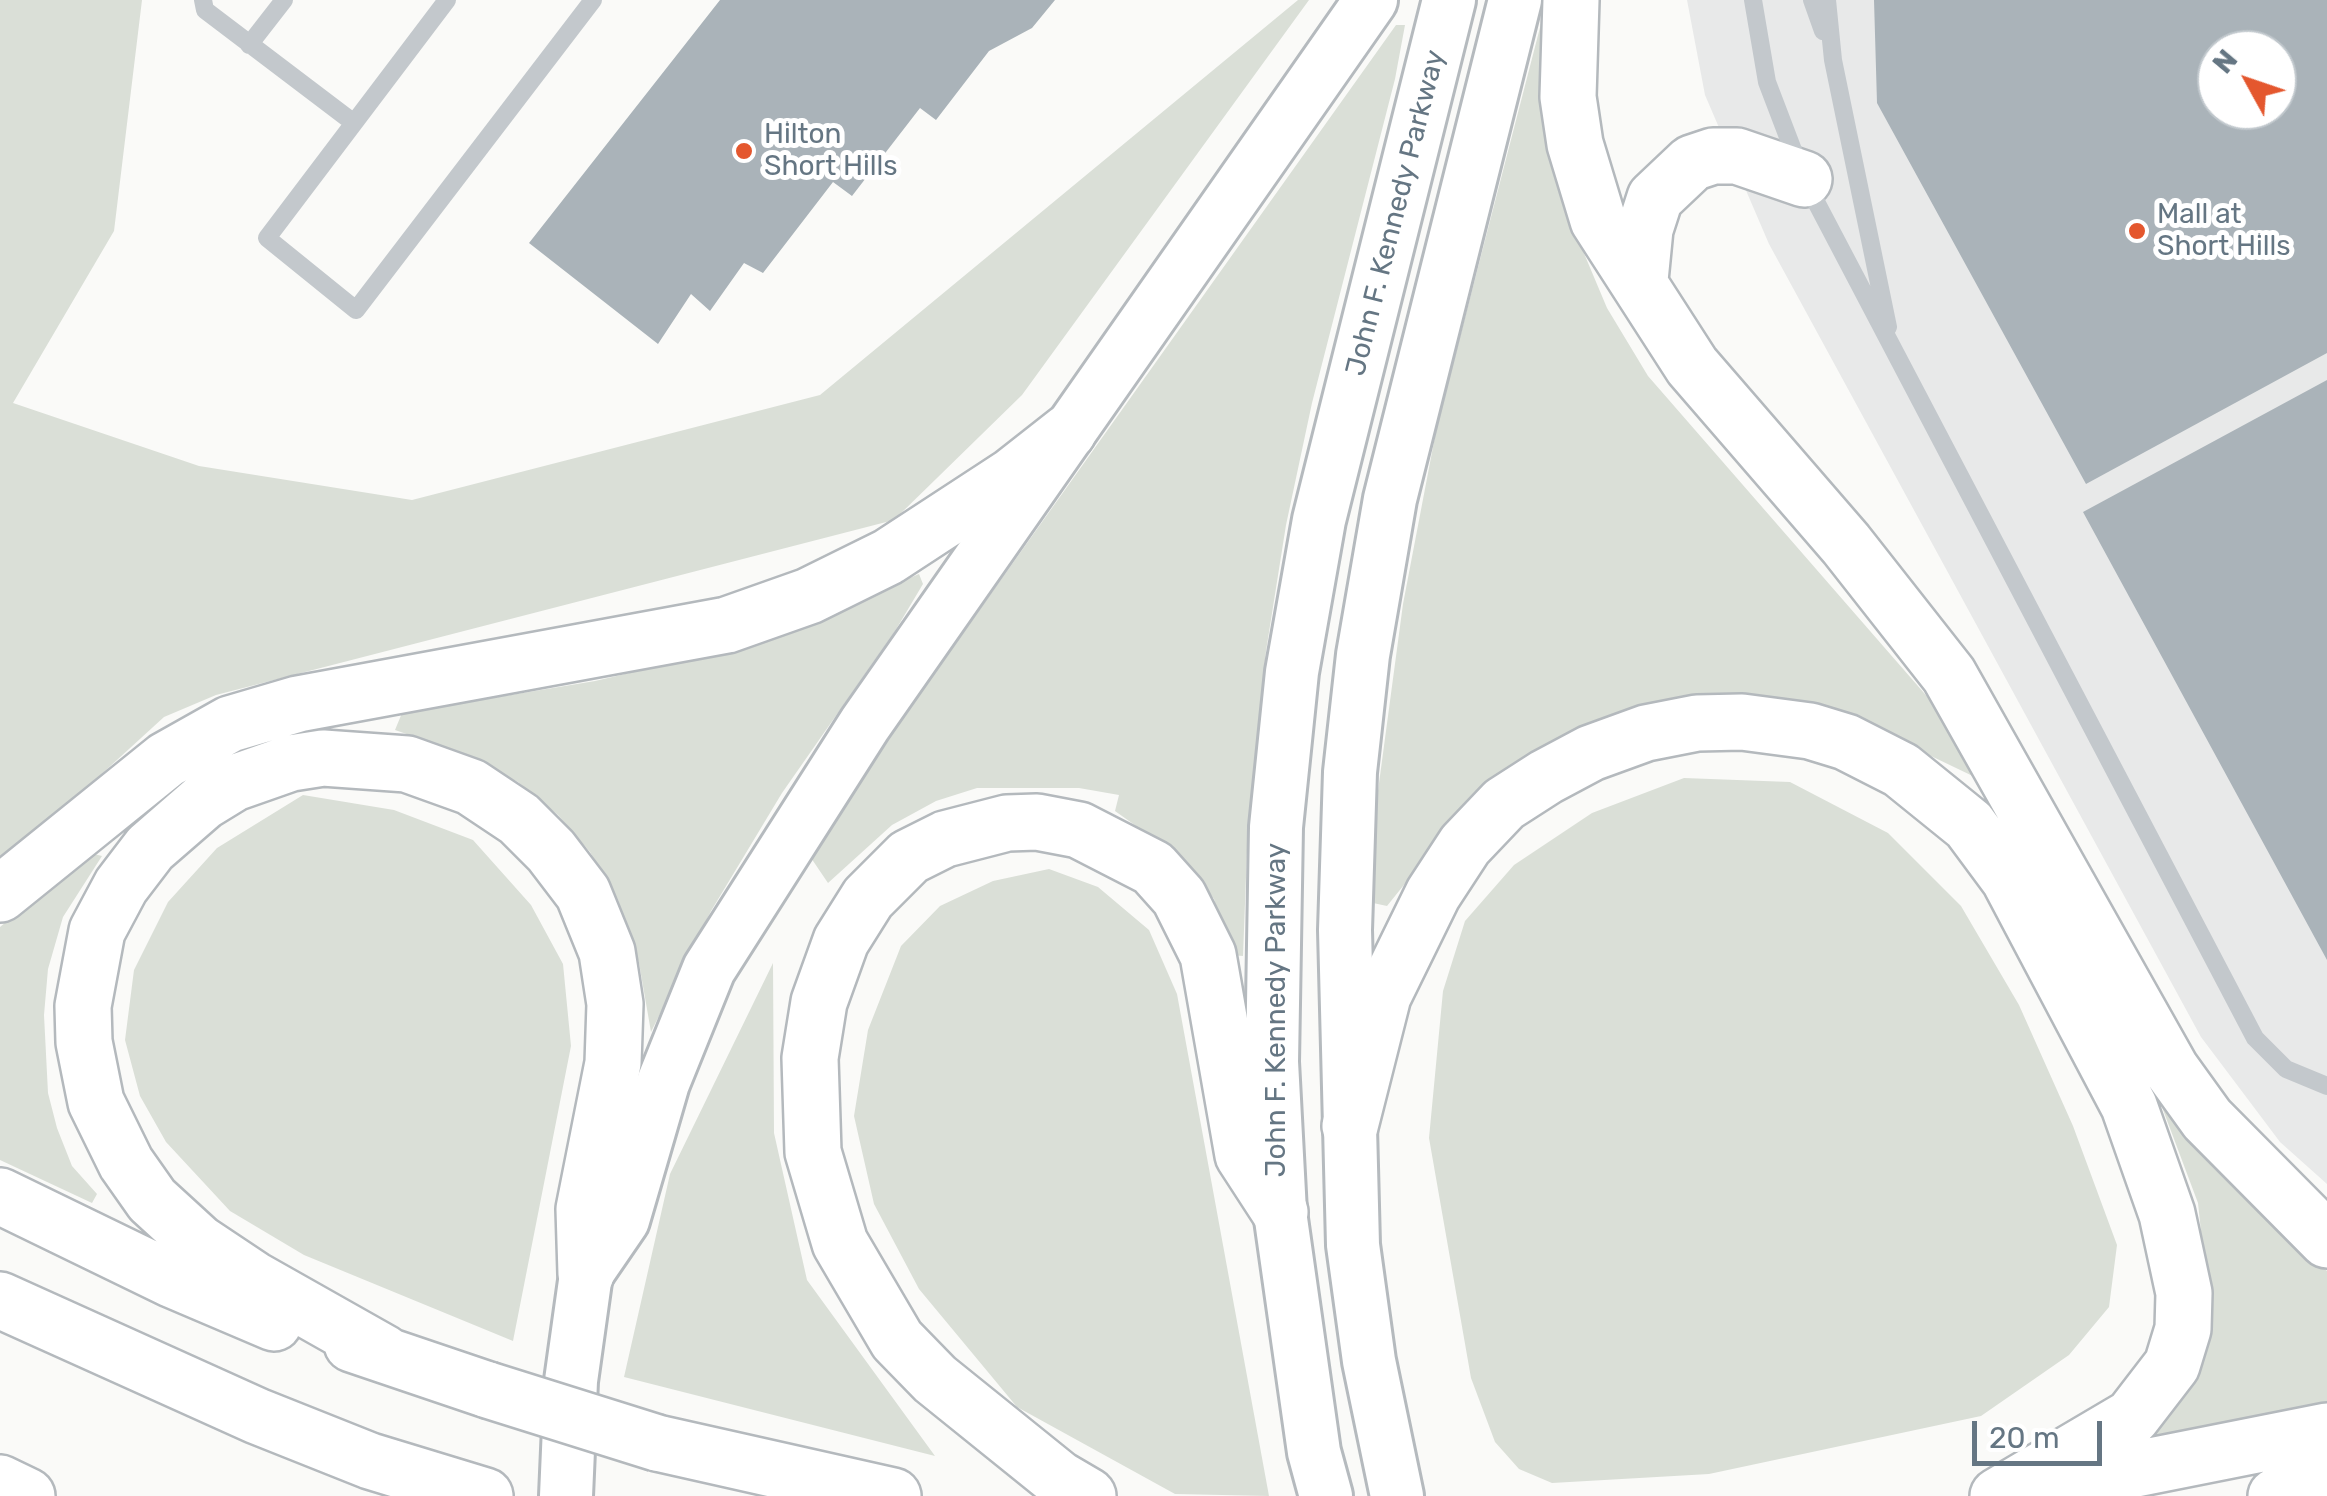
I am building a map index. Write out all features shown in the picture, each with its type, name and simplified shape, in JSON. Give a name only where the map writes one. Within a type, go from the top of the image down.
[{"type":"highway","points":[[1570,0],[1567,55],[1575,144],[1598,220],[1692,366],[1846,544],[1949,675],[2172,1069],[2206,1119],[2327,1240]]},
{"type":"highway","points":[[1640,280],[1644,228],[1656,198],[1692,163],[1713,156],[1738,156],[1804,180]]},
{"type":"highway","points":[[0,894],[152,770],[230,724],[298,704],[727,625],[809,596],[888,557],[1012,476],[1068,432]]},
{"type":"highway","points":[[1350,1126],[1383,996],[1433,894],[1464,845],[1504,804],[1591,753],[1646,733],[1696,724],[1742,722],[1810,730],[1846,742],[1901,770],[1970,824],[2009,878],[2129,1106],[2167,1214],[2184,1293],[2183,1329],[2172,1365],[2132,1417],[1997,1496]]},
{"type":"highway","points":[[384,1353],[253,1279],[199,1243],[152,1200],[126,1163],[96,1102],[84,1042],[82,1006],[97,932],[121,886],[150,848],[203,802],[234,783],[291,763],[323,758],[407,764],[470,787],[519,819],[583,894],[606,952],[615,1004],[613,1063],[584,1209],[586,1274]]},
{"type":"highway","points":[[1088,1496],[1058,1479],[934,1379],[897,1340],[840,1243],[813,1152],[810,1058],[818,1002],[841,942],[868,898],[909,857],[945,839],[1008,823],[1037,822],[1079,830],[1153,868],[1179,897],[1208,955],[1244,1156],[1280,1212]]},
{"type":"highway","points":[[0,1196],[94,1244],[271,1322],[384,1353],[657,1443],[893,1496]]},
{"type":"highway","points":[[0,1300],[257,1416],[370,1461],[484,1496]]},
{"type":"highway","points":[[1997,1496],[2327,1432]]},
{"type":"highway","points":[[0,1483],[27,1496]]},
{"type":"highway","points":[[2276,1496],[2327,1485]]},
{"type":"main road","points":[[566,1496],[571,1381],[586,1274],[623,1220],[663,1082],[708,969],[864,724],[1371,0]]},
{"type":"main road","name":"John F. Kennedy Parkway","points":[[1326,1496],[1314,1452],[1280,1212],[1271,921],[1292,672],[1319,520],[1449,0]]},
{"type":"main road","points":[[1397,1496],[1369,1360],[1353,1245],[1345,930],[1350,772],[1362,655],[1390,499],[1515,0]]},
{"type":"lane","points":[[203,0],[204,10],[354,124]]},
{"type":"lane","points":[[249,44],[284,0]]},
{"type":"lane","points":[[447,0],[266,238],[356,310],[593,0]]},
{"type":"lane","points":[[1753,0],[1767,82],[1804,180],[2256,1038],[2286,1069],[2327,1086]]},
{"type":"lane","points":[[1812,0],[1833,60]]},
{"type":"lane","points":[[1827,0],[1833,60],[1894,352]]},
{"type":"shaded area","points":[[0,0],[142,0],[114,231],[13,403],[199,466],[412,500],[820,395],[1298,0],[1309,0],[1022,395],[894,520],[216,695],[164,717],[59,813],[0,858]]},
{"type":"shaded area","points":[[1687,0],[2327,0],[2327,1184],[2280,1142],[2201,1037],[1769,244],[1705,95]]},
{"type":"shaded area","points":[[1544,12],[1575,232],[1607,308],[1648,376],[1931,701],[1981,780],[1879,731],[1782,700],[1448,830],[1387,906],[1373,903],[1373,828],[1403,604],[1437,426]]},
{"type":"shaded area","points":[[1396,25],[1405,25],[1395,79],[1312,403],[1286,525],[1266,651],[1248,824],[1243,956],[1230,955],[1214,899],[1188,863],[1115,811],[1119,795],[1079,788],[977,788],[936,801],[892,825],[828,883],[807,852]]},
{"type":"shaded area","points":[[919,574],[923,584],[895,631],[782,793],[711,911],[651,1032],[639,963],[618,900],[590,852],[558,815],[518,782],[459,752],[395,730],[402,713],[595,681],[754,644]]},
{"type":"shaded area","points":[[1684,778],[1790,782],[1888,833],[1961,906],[2019,1005],[2073,1126],[2117,1245],[2109,1307],[2069,1355],[1981,1416],[1709,1474],[1552,1483],[1519,1469],[1495,1442],[1471,1378],[1429,1138],[1443,991],[1465,921],[1514,865],[1592,813]]},
{"type":"shaded area","points":[[303,795],[394,810],[473,840],[531,905],[563,964],[571,1046],[513,1341],[304,1255],[230,1211],[166,1142],[140,1096],[125,1040],[134,970],[168,902],[217,848]]},
{"type":"shaded area","points":[[90,853],[102,856],[63,917],[48,969],[44,1015],[48,1093],[72,1166],[97,1194],[92,1203],[0,1160],[0,927]]},
{"type":"shaded area","points":[[1049,869],[1098,887],[1149,930],[1177,994],[1269,1496],[1175,1494],[1017,1407],[919,1289],[874,1204],[854,1116],[868,1030],[901,946],[940,906],[993,881]]},
{"type":"shaded area","points":[[773,963],[774,1133],[807,1280],[935,1456],[624,1377],[670,1174]]},
{"type":"shaded area","points":[[2150,1075],[2204,1149],[2250,1202],[2327,1271],[2327,1403],[2132,1454],[2183,1395],[2209,1307],[2198,1203]]},
{"type":"building","name":"Hilton Short Hills","points":[[720,0],[1055,0],[1032,28],[989,51],[936,120],[920,108],[852,196],[833,182],[763,273],[744,263],[710,311],[691,294],[658,344],[529,243]]},
{"type":"building","name":"Mall at Short Hills","points":[[1874,0],[2327,0],[2327,353],[2086,484],[1877,103]]},
{"type":"building","points":[[2327,380],[2327,960],[2083,512]]},
{"type":"place","name":"Hilton Short Hills","points":[[744,151]]},
{"type":"place","name":"Mall at Short Hills","points":[[2137,231]]}]
